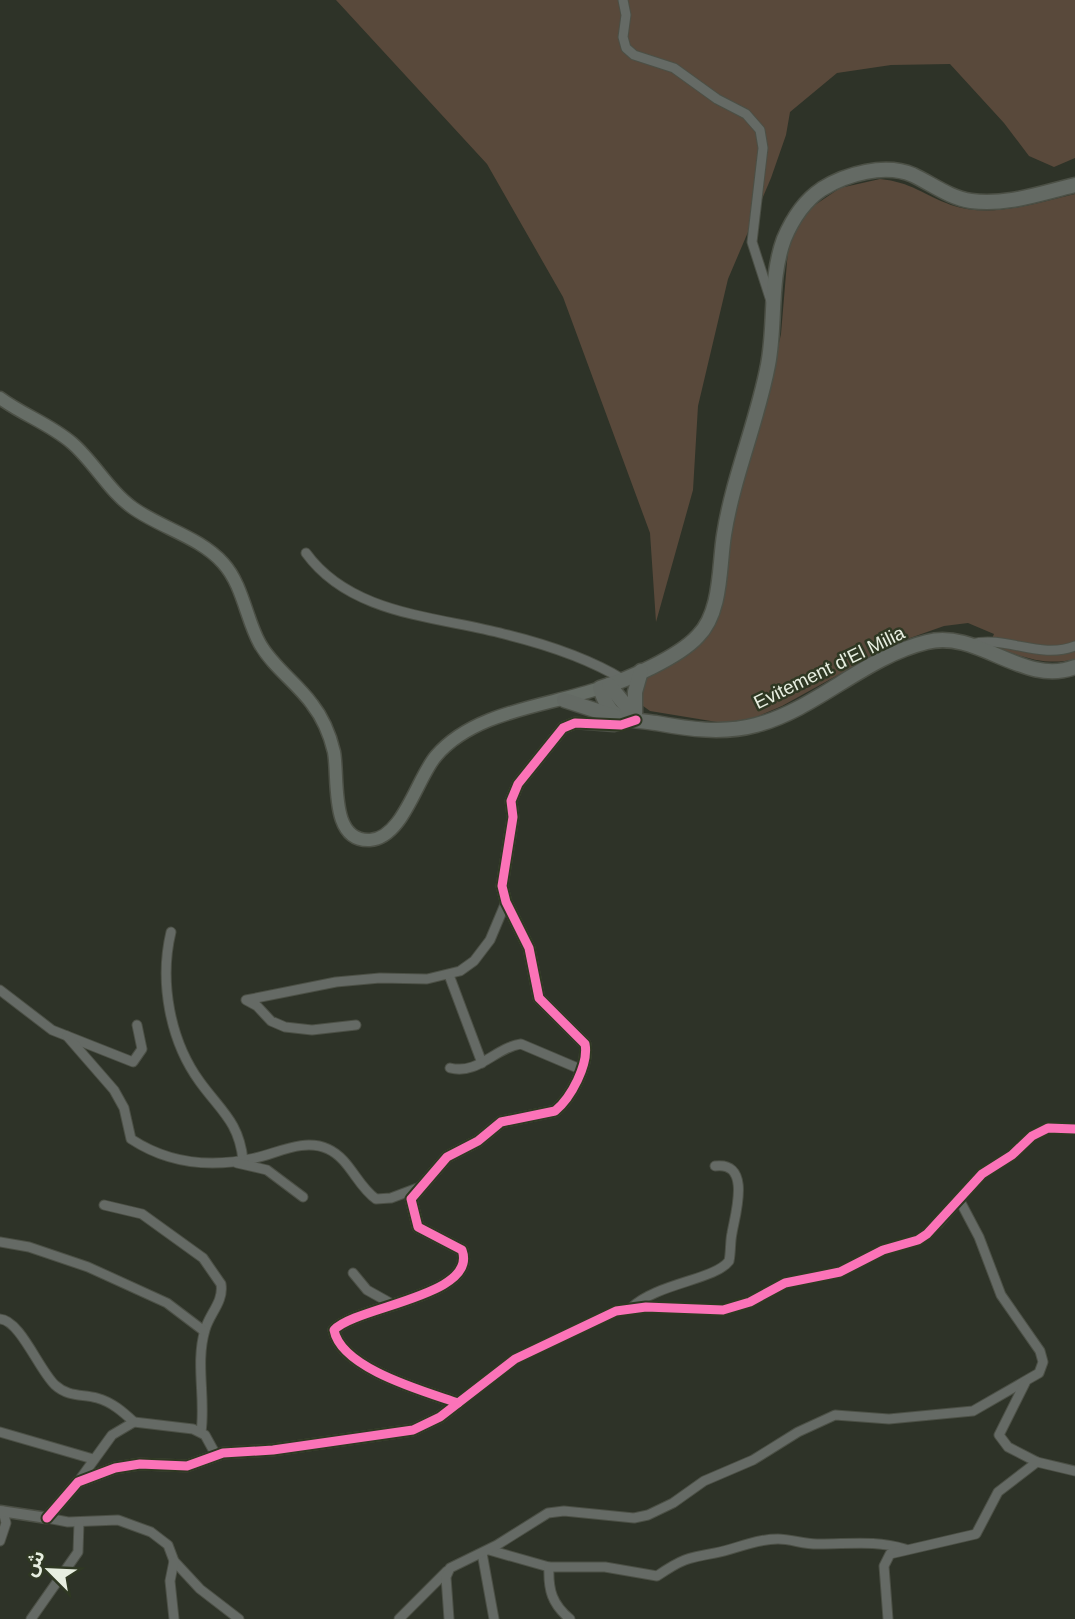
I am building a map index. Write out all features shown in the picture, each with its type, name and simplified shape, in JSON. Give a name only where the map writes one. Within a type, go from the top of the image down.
[{"type":"main road","points":[[0,398],[72,442],[136,510],[205,548],[229,570],[261,645],[312,704],[325,727],[336,765],[338,811],[344,827],[355,837],[376,839],[391,830],[405,810],[424,772],[456,738],[498,718],[624,680],[699,636],[715,604],[724,532],[762,395],[769,362],[775,276],[783,241],[793,219],[821,190],[845,178],[878,170],[896,170],[910,174],[949,195],[984,202],[1035,196],[1075,185]]},
{"type":"main road","name":"Evitement d'El Milia","points":[[564,700],[620,718],[636,718],[710,730],[754,726],[774,719],[911,646],[949,639],[1027,667],[1057,671],[1075,667]]},
{"type":"main road","points":[[636,718],[635,692],[641,671]]},
{"type":"main road","points":[[605,686],[636,718]]},
{"type":"main road","points":[[605,686],[607,709],[620,718]]},
{"type":"street","points":[[623,0],[626,15],[623,37],[626,48],[634,54],[674,68],[717,99],[746,114],[760,131],[762,148],[752,242],[773,306]]},
{"type":"street","points":[[306,553],[328,578],[381,606],[532,642],[601,666],[624,680]]},
{"type":"street","points":[[970,645],[996,641],[1052,650],[1075,646]]},
{"type":"street","points":[[458,1403],[383,1377],[335,1336],[337,1327],[443,1285],[458,1273],[464,1260],[458,1246],[418,1227],[411,1199],[447,1157],[478,1141],[501,1122],[555,1111],[568,1097],[580,1069],[585,1044],[539,998],[529,948],[506,902],[502,886],[513,817],[511,801],[518,784],[558,733],[569,725],[621,725],[636,718]]},
{"type":"street","points":[[356,1025],[312,1030],[285,1027],[271,1021],[257,1006],[246,1000],[345,981],[380,978],[418,980],[449,975],[467,967],[483,950],[495,933],[506,902]]},
{"type":"street","points":[[171,932],[168,991],[178,1046],[195,1074],[237,1128],[243,1160]]},
{"type":"street","points":[[449,975],[482,1063]]},
{"type":"street","points":[[0,990],[52,1030],[134,1062],[142,1045],[137,1025]]},
{"type":"street","points":[[67,1036],[117,1095],[124,1108],[131,1139],[178,1161],[243,1160],[313,1145],[328,1149],[341,1158],[376,1199],[391,1198],[425,1185]]},
{"type":"street","points":[[450,1068],[470,1070],[495,1053],[521,1044],[580,1069]]},
{"type":"street","points":[[78,1482],[129,1465],[173,1468],[216,1455],[413,1430],[440,1417],[515,1359],[616,1311],[631,1308],[701,1311],[741,1305],[785,1283],[840,1272],[884,1250],[918,1240],[960,1201],[982,1174],[1012,1155],[1040,1130],[1075,1129]]},
{"type":"street","points":[[230,1161],[267,1170],[303,1197]]},
{"type":"street","points":[[631,1308],[658,1291],[724,1268],[729,1261],[741,1192],[730,1169],[723,1165],[715,1166]]},
{"type":"street","points":[[399,1619],[455,1564],[486,1551],[541,1516],[557,1511],[634,1518],[648,1516],[673,1503],[711,1477],[753,1460],[798,1432],[835,1415],[889,1419],[973,1411],[1039,1373],[1043,1357],[996,1287],[979,1237],[960,1201]]},
{"type":"street","points":[[104,1205],[142,1214],[166,1234],[184,1242],[211,1267],[222,1292],[204,1331],[200,1371],[204,1413],[201,1433]]},
{"type":"street","points":[[0,1242],[29,1247],[88,1267],[167,1303],[204,1331]]},
{"type":"street","points":[[353,1273],[367,1290],[392,1304]]},
{"type":"street","points":[[0,1319],[9,1321],[19,1332],[37,1364],[56,1385],[71,1394],[107,1402],[134,1422],[184,1426],[201,1433],[216,1455]]},
{"type":"street","points":[[1026,1382],[999,1435],[1008,1447],[1038,1462],[1075,1471]]},
{"type":"street","points":[[47,1518],[78,1482],[112,1435],[134,1422]]},
{"type":"street","points":[[0,1432],[93,1459]]},
{"type":"street","points":[[888,1619],[884,1566],[890,1554],[976,1534],[983,1526],[998,1492],[1038,1462]]},
{"type":"street","points":[[0,1541],[6,1523],[2,1511],[79,1522],[118,1520],[151,1532],[168,1545],[174,1561],[214,1602],[239,1619]]},
{"type":"street","points":[[31,1619],[78,1552],[79,1522]]},
{"type":"street","points":[[486,1551],[550,1567],[605,1567],[657,1576],[681,1560],[697,1554],[717,1553],[731,1546],[771,1539],[808,1545],[883,1542],[905,1549]]},
{"type":"street","points":[[486,1551],[494,1619]]},
{"type":"street","points":[[174,1561],[170,1581],[174,1619]]},
{"type":"street","points":[[550,1567],[548,1591],[570,1619]]},
{"type":"street","points":[[448,1570],[446,1582],[449,1619]]},
{"type":"shaded area","points":[[336,0],[1075,0],[1075,158],[1054,167],[1029,156],[1004,123],[950,64],[891,65],[837,73],[790,112],[786,135],[771,178],[728,279],[698,406],[693,490],[656,622],[650,533],[563,297],[487,164]]},
{"type":"shaded area","points":[[880,179],[909,186],[966,209],[1013,208],[1075,194],[1075,659],[1042,661],[1010,653],[989,645],[994,634],[968,623],[944,626],[896,643],[782,706],[754,718],[723,723],[650,711],[639,703],[644,678],[691,650],[720,603],[738,499],[762,418],[781,334],[788,250],[799,223],[809,209],[840,188]]},
{"type":"cycle path","points":[[458,1403],[407,1385],[368,1367],[340,1344],[334,1330],[366,1314],[435,1289],[452,1279],[462,1266],[462,1250],[418,1227],[411,1199],[447,1157],[478,1141],[501,1122],[555,1111],[578,1080],[586,1052],[585,1044],[539,998],[529,948],[506,902],[502,886],[513,817],[511,801],[518,784],[563,728],[575,723],[621,725],[636,720]]},
{"type":"cycle path","points":[[47,1518],[78,1482],[115,1468],[140,1464],[187,1466],[223,1453],[273,1450],[413,1430],[440,1417],[515,1359],[616,1311],[646,1307],[723,1310],[750,1302],[785,1283],[840,1272],[883,1250],[918,1240],[927,1234],[982,1174],[1012,1155],[1032,1136],[1048,1128],[1075,1129]]}]
